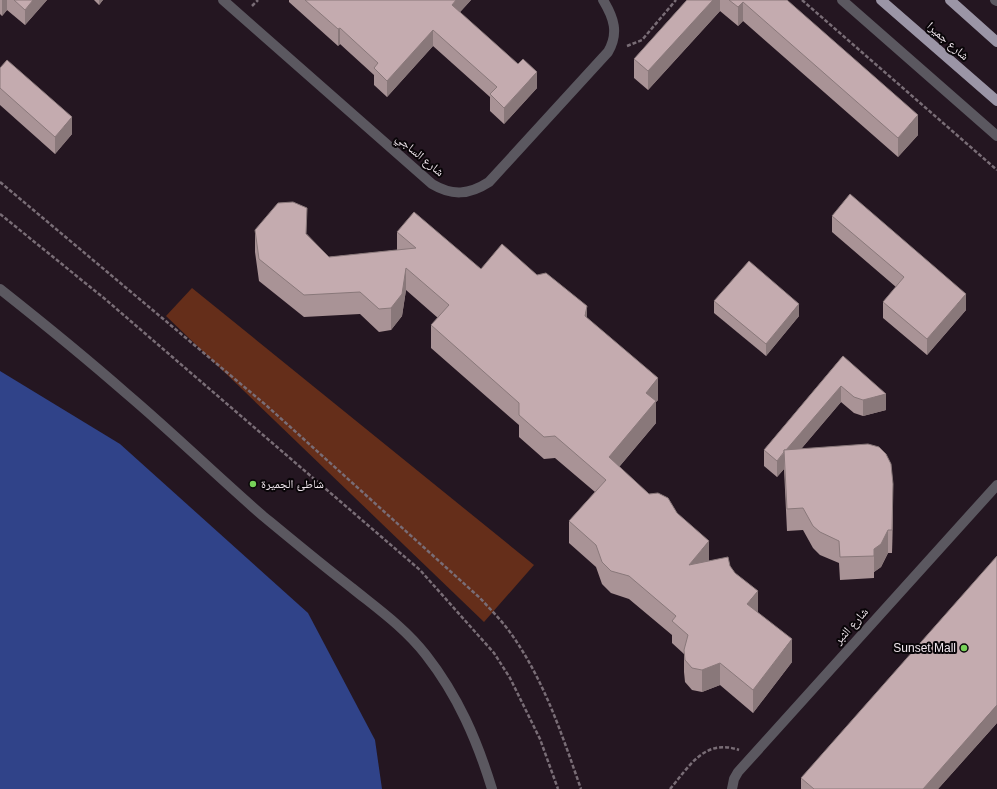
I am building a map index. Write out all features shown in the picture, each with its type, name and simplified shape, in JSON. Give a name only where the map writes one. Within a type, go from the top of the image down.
[{"type":"main road","name":"شارع جميرا","points":[[881,0],[997,102]]},
{"type":"main road","points":[[950,0],[997,42]]},
{"type":"street","name":"شارع الساجي","points":[[223,0],[432,184],[443,190],[455,193],[467,193],[479,189],[489,182],[608,52],[613,44]]},
{"type":"street","points":[[603,0],[612,13],[615,28],[613,44]]},
{"type":"street","points":[[842,0],[997,136]]},
{"type":"street","points":[[0,289],[128,394],[262,515],[348,585],[379,608],[403,630],[429,659],[461,707],[473,733],[492,789]]},
{"type":"street","name":"شارع الثبر","points":[[732,789],[734,778],[751,757],[997,485]]},
{"type":"path","points":[[613,44],[629,46],[642,40],[676,0]]},
{"type":"path","points":[[802,0],[997,170]]},
{"type":"path","points":[[0,182],[267,406],[480,598],[512,634],[530,662],[553,712],[580,789]]},
{"type":"path","points":[[0,214],[105,299],[420,570],[494,653],[510,678],[540,739],[558,789]]},
{"type":"path","points":[[670,789],[700,753],[709,749],[728,747],[744,752],[751,757]]},
{"type":"shaded area","points":[[192,288],[534,565],[484,622],[166,316]]},
{"type":"water","points":[[0,371],[120,444],[308,613],[375,740],[382,789],[0,789]]},
{"type":"building","points":[[14,0],[33,0],[25,10]]},
{"type":"building","points":[[305,0],[456,0],[452,5],[518,64],[523,59],[537,72],[504,108],[490,94],[497,87],[433,30],[387,81],[374,68],[378,63],[340,28],[338,29]]},
{"type":"building","points":[[687,0],[713,0],[648,71],[634,59]]},
{"type":"building","points":[[729,0],[787,0],[918,115],[898,138],[743,2],[738,7]]},
{"type":"building","points":[[7,60],[72,117],[55,137],[0,88],[0,68]]},
{"type":"building","points":[[850,194],[966,294],[927,339],[883,302],[904,277],[832,216]]},
{"type":"building","points":[[293,202],[307,208],[306,234],[329,257],[416,248],[397,232],[414,212],[481,269],[502,244],[537,275],[546,273],[587,306],[585,316],[658,378],[646,393],[656,401],[609,457],[649,494],[658,493],[668,498],[677,513],[709,541],[689,565],[728,557],[730,566],[735,573],[758,591],[747,604],[792,639],[753,690],[720,663],[702,670],[692,668],[685,660],[684,650],[688,635],[672,621],[676,616],[629,576],[611,571],[602,562],[596,545],[569,521],[606,480],[555,436],[544,437],[519,415],[519,403],[431,325],[449,305],[406,268],[402,294],[391,308],[379,309],[360,292],[304,295],[259,259],[255,230],[278,203]]},
{"type":"building","points":[[749,261],[799,304],[766,344],[714,301]]},
{"type":"building","points":[[843,356],[886,394],[863,400],[854,397],[841,386],[786,450],[784,450],[777,461],[764,450]]},
{"type":"building","points":[[868,444],[879,447],[886,454],[891,464],[893,484],[892,530],[888,530],[881,544],[874,549],[874,556],[840,557],[839,541],[820,532],[813,526],[803,508],[787,509],[784,450]]},
{"type":"building","name":"Sunset Mall","points":[[997,556],[997,705],[923,789],[814,789],[801,778]]},
{"type":"place","name":"شاطئ الجميرة","points":[[253,484]]},
{"type":"place","name":"Sunset Mall","points":[[964,648]]}]
